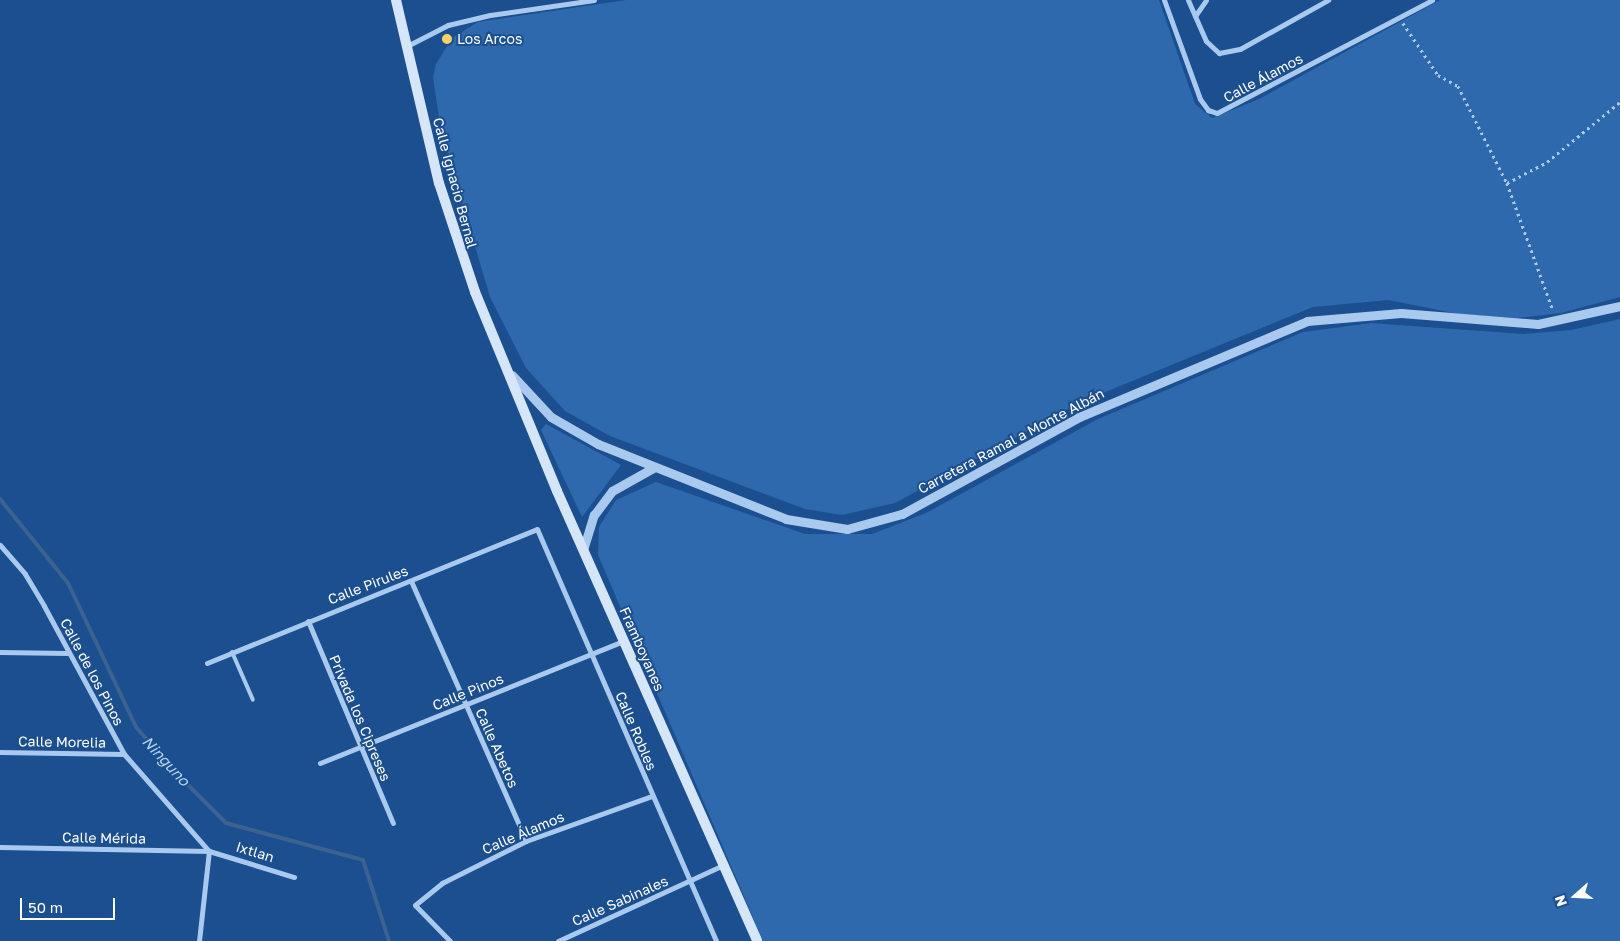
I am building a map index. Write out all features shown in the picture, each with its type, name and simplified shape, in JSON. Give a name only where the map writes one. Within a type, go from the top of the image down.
[{"type":"main road","name":"Calle Ignacio Bernal","points":[[396,0],[453,232],[505,367]]},
{"type":"main road","name":"Framboyanes","points":[[505,367],[583,550],[758,941]]},
{"type":"street","points":[[407,47],[448,26],[490,15],[594,0]]},
{"type":"street","name":"Calle Álamos","points":[[1164,0],[1200,99],[1212,112],[1252,96],[1432,0]]},
{"type":"street","points":[[1188,0],[1210,47],[1226,53],[1328,0]]},
{"type":"street","points":[[1195,16],[1206,0]]},
{"type":"street","name":"Carretera Ramal a Monte Albán","points":[[505,367],[538,406],[558,422],[653,468],[793,521],[831,529],[861,527],[902,514],[1079,417],[1293,325],[1377,313],[1513,324],[1558,321],[1620,306]]},
{"type":"street","points":[[583,550],[594,515],[607,496],[653,468]]},
{"type":"street","name":"Calle Pirules","points":[[207,663],[537,529]]},
{"type":"street","name":"Calle Robles","points":[[537,529],[716,941]]},
{"type":"street","name":"Calle de los Pinos","points":[[0,545],[26,574],[67,653],[124,754],[209,851]]},
{"type":"street","name":"Calle Abetos","points":[[411,581],[526,841]]},
{"type":"street","name":"Privada los Cipreses","points":[[308,621],[360,748],[394,822]]},
{"type":"street","name":"Calle Pinos","points":[[320,763],[624,641]]},
{"type":"street","points":[[0,652],[67,653]]},
{"type":"street","name":"Calle Morelia","points":[[0,752],[124,754]]},
{"type":"street","name":"Calle Álamos","points":[[450,941],[416,908],[418,901],[442,883],[526,841],[652,796]]},
{"type":"street","name":"Calle Mérida","points":[[0,847],[209,851]]},
{"type":"street","points":[[199,941],[209,851]]},
{"type":"street","name":"Ixtlan","points":[[209,851],[294,877]]},
{"type":"street","name":"Calle Sabinales","points":[[558,941],[724,864]]},
{"type":"lane","points":[[232,652],[253,700]]},
{"type":"path","points":[[1400,17],[1438,75],[1458,86],[1508,183],[1558,321]]},
{"type":"path","points":[[1508,183],[1547,162],[1620,102]]},
{"type":"shaded area","points":[[626,0],[1159,0],[1195,104],[1212,118],[1259,99],[1440,0],[1620,0],[1620,297],[1561,313],[1517,318],[1458,314],[1388,300],[1313,307],[1081,402],[895,503],[842,515],[805,509],[610,436],[565,411],[526,368],[490,297],[441,131],[433,77],[436,64],[452,38],[478,22]]},
{"type":"shaded area","points":[[1620,319],[1620,941],[763,941],[598,555],[599,527],[616,500],[656,482],[805,534],[872,534],[926,513],[1098,419],[1303,332],[1371,323],[1523,334],[1571,330]]},
{"type":"shaded area","points":[[546,424],[621,465],[582,517],[541,430]]},
{"type":"waterway","name":"Ninguno","points":[[0,499],[68,583],[136,727],[172,769],[226,823],[363,860],[389,941]]},
{"type":"place","name":"Los Arcos","points":[[447,39]]}]
